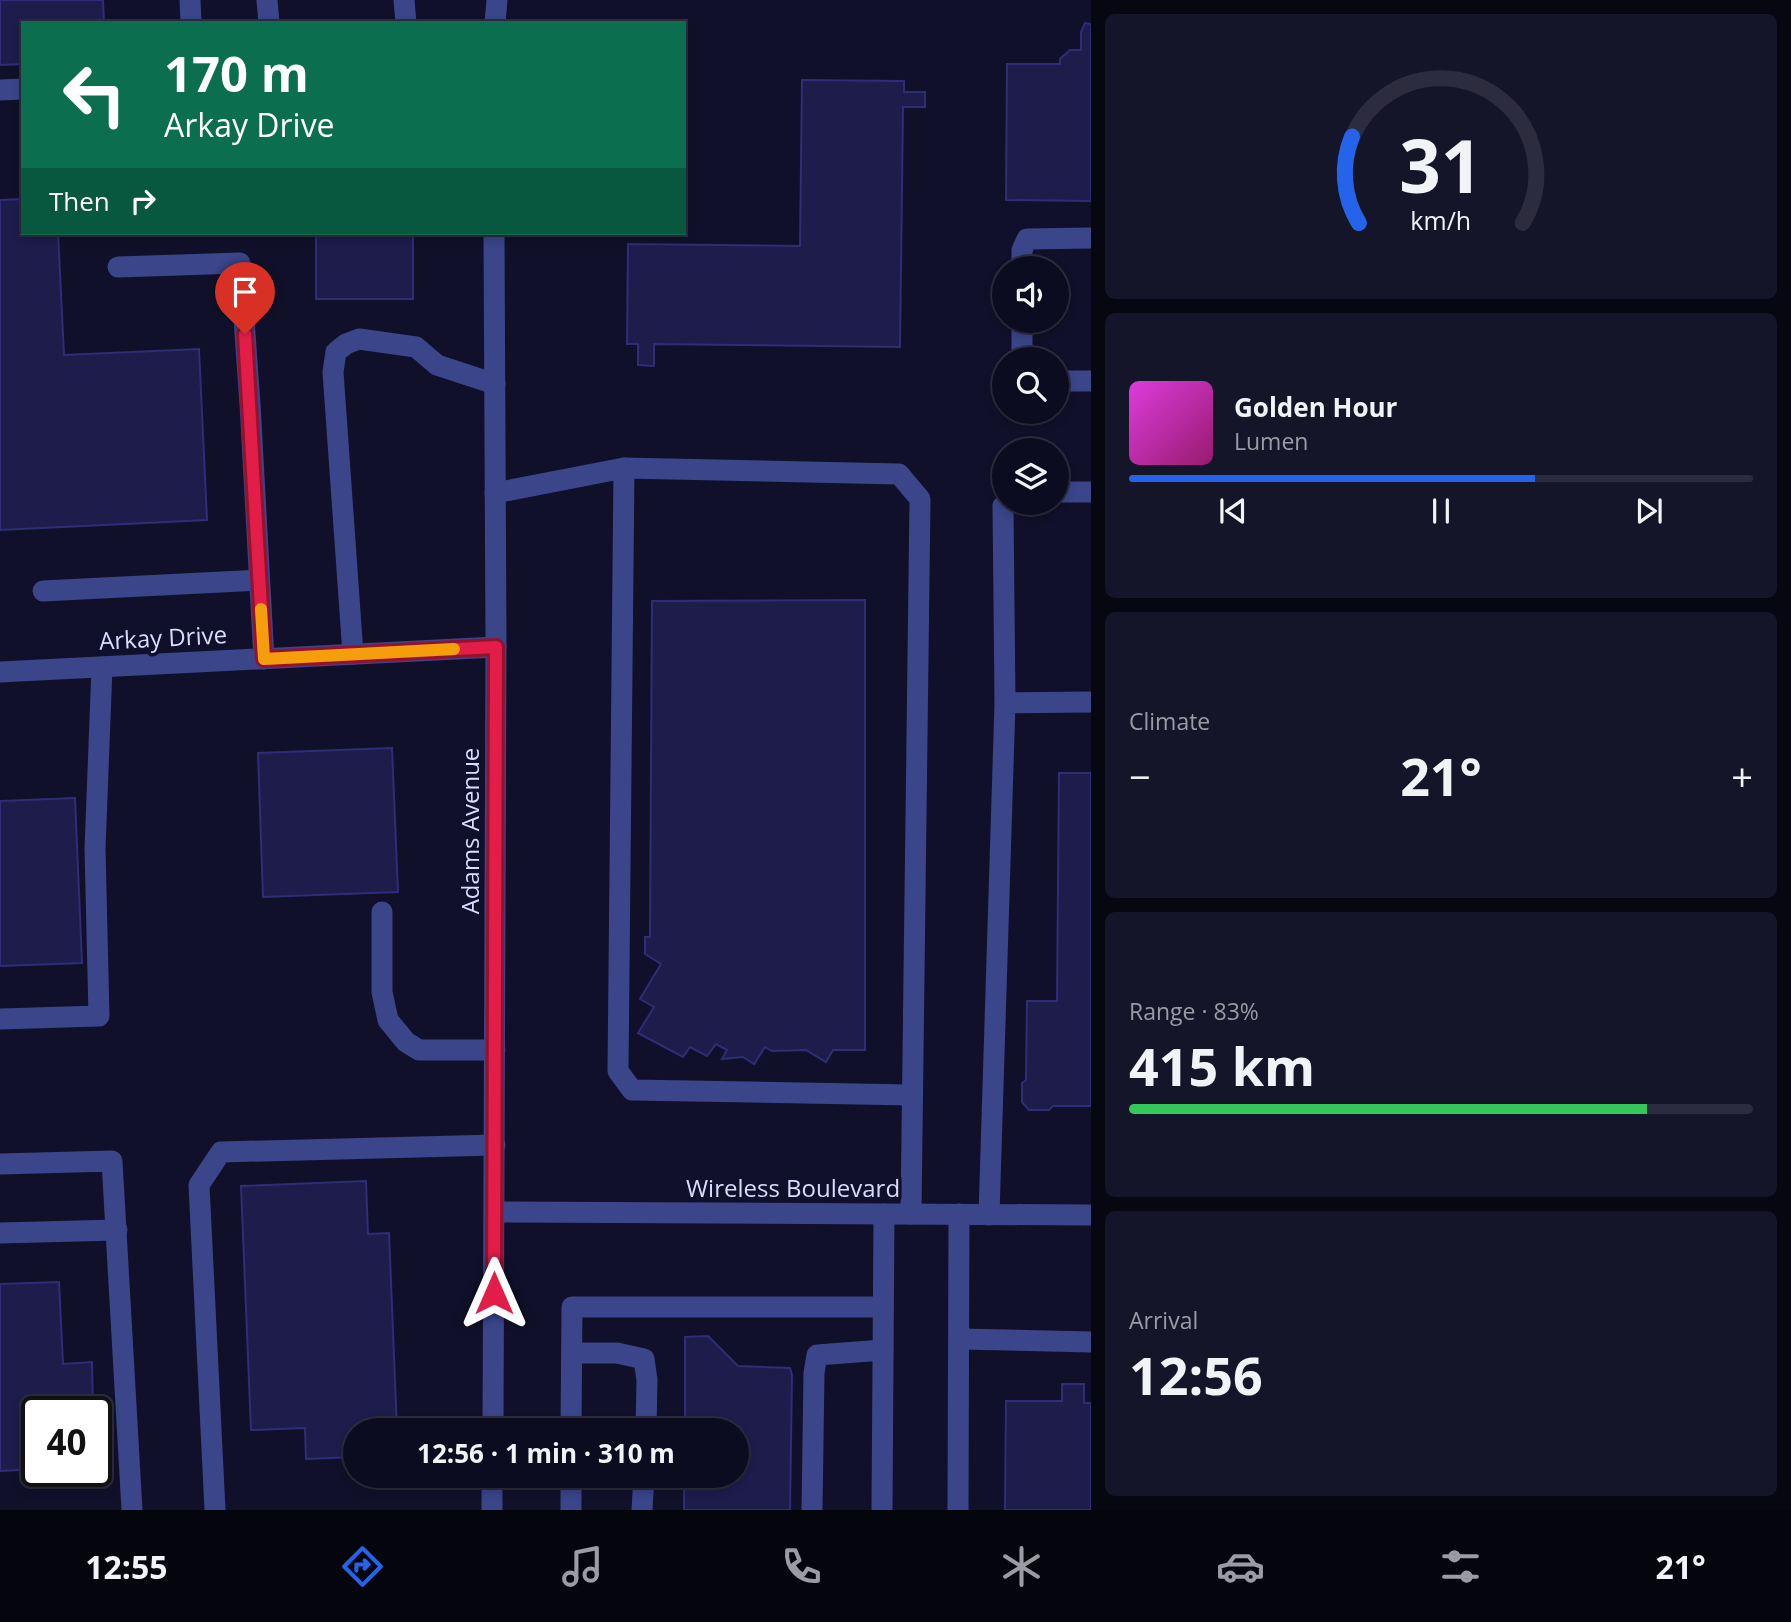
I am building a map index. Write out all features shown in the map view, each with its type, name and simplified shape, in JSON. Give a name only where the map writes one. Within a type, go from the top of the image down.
[{"type":"street","points":[[190,0],[191,21]]},
{"type":"street","points":[[267,0],[269,21]]},
{"type":"street","points":[[404,0],[406,21]]},
{"type":"street","points":[[495,21],[497,0]]},
{"type":"street","points":[[0,90],[21,89]]},
{"type":"street","name":"Adams Avenue","points":[[493,1418],[496,647],[494,235]]},
{"type":"street","points":[[1022,256],[1027,239],[1091,238]]},
{"type":"street","points":[[118,267],[240,263],[264,659]]},
{"type":"street","points":[[353,654],[332,372],[336,352],[345,344],[359,339],[416,346],[437,365],[495,384]]},
{"type":"street","points":[[1069,381],[1091,381]]},
{"type":"street","points":[[624,468],[618,1071],[632,1090],[912,1095]]},
{"type":"street","points":[[495,493],[624,468],[899,474],[920,499],[911,1214]]},
{"type":"street","points":[[1069,492],[1091,492]]},
{"type":"street","points":[[989,1215],[1005,704],[1003,515]]},
{"type":"street","points":[[43,591],[259,580]]},
{"type":"street","name":"Arkay Drive","points":[[0,672],[496,647]]},
{"type":"street","points":[[0,1019],[99,1016],[95,849],[102,667]]},
{"type":"street","points":[[1005,704],[1091,702]]},
{"type":"street","points":[[382,912],[382,992],[388,1020],[406,1042],[419,1050],[495,1050]]},
{"type":"street","points":[[215,1510],[199,1185],[221,1152],[495,1144]]},
{"type":"street","points":[[0,1164],[112,1161],[132,1510]]},
{"type":"street","name":"Wireless Boulevard","points":[[495,1212],[1091,1215]]},
{"type":"street","points":[[882,1510],[884,1214]]},
{"type":"street","points":[[958,1510],[959,1214]]},
{"type":"street","points":[[0,1233],[117,1230]]},
{"type":"street","points":[[572,1418],[572,1307],[883,1307]]},
{"type":"street","points":[[960,1339],[1091,1342]]},
{"type":"street","points":[[813,1510],[814,1373],[817,1355],[883,1350]]},
{"type":"street","points":[[572,1353],[617,1353],[644,1360],[648,1380],[646,1418]]},
{"type":"street","points":[[492,1488],[492,1510]]},
{"type":"street","points":[[571,1488],[571,1510]]},
{"type":"street","points":[[642,1510],[643,1488]]},
{"type":"building","points":[[0,0],[103,0],[104,21],[21,21],[21,64],[0,65]]},
{"type":"building","points":[[1085,23],[1091,24],[1091,201],[1006,200],[1007,64],[1060,64],[1060,59],[1070,50],[1081,50],[1081,32]]},
{"type":"building","points":[[802,80],[904,81],[904,92],[925,92],[925,107],[903,107],[900,347],[654,344],[654,366],[638,365],[638,344],[627,344],[628,244],[800,246]]},
{"type":"building","points":[[21,199],[21,235],[58,235],[64,355],[199,349],[207,520],[0,530],[0,200]]},
{"type":"building","points":[[316,235],[413,235],[413,299],[316,299]]},
{"type":"building","points":[[865,600],[865,1050],[833,1050],[826,1062],[806,1050],[772,1051],[765,1047],[754,1064],[743,1057],[722,1059],[727,1050],[716,1044],[707,1056],[690,1047],[683,1057],[638,1033],[654,1007],[640,999],[661,964],[645,954],[645,937],[650,937],[652,601]]},
{"type":"building","points":[[392,748],[398,892],[263,897],[258,753]]},
{"type":"building","points":[[1059,773],[1091,773],[1091,1106],[1053,1106],[1049,1110],[1029,1110],[1022,1102],[1022,1083],[1026,1080],[1027,1001],[1057,1001]]},
{"type":"building","points":[[75,798],[82,963],[0,966],[0,801]]},
{"type":"building","points":[[366,1181],[368,1234],[389,1233],[397,1418],[343,1418],[343,1457],[306,1459],[305,1428],[251,1430],[241,1186]]},
{"type":"building","points":[[59,1282],[63,1364],[92,1362],[93,1396],[21,1396],[21,1470],[0,1471],[0,1284]]},
{"type":"building","points":[[708,1336],[738,1366],[790,1368],[790,1510],[684,1510],[684,1488],[749,1488],[749,1418],[685,1418],[685,1337]]},
{"type":"building","points":[[1062,1384],[1084,1384],[1084,1403],[1091,1403],[1091,1510],[1005,1510],[1006,1401],[1062,1401]]},
{"type":"slow traffic","points":[[261,609],[264,659],[454,649]]},
{"type":"route","points":[[245,334],[264,659],[496,647],[494,1293]]}]
